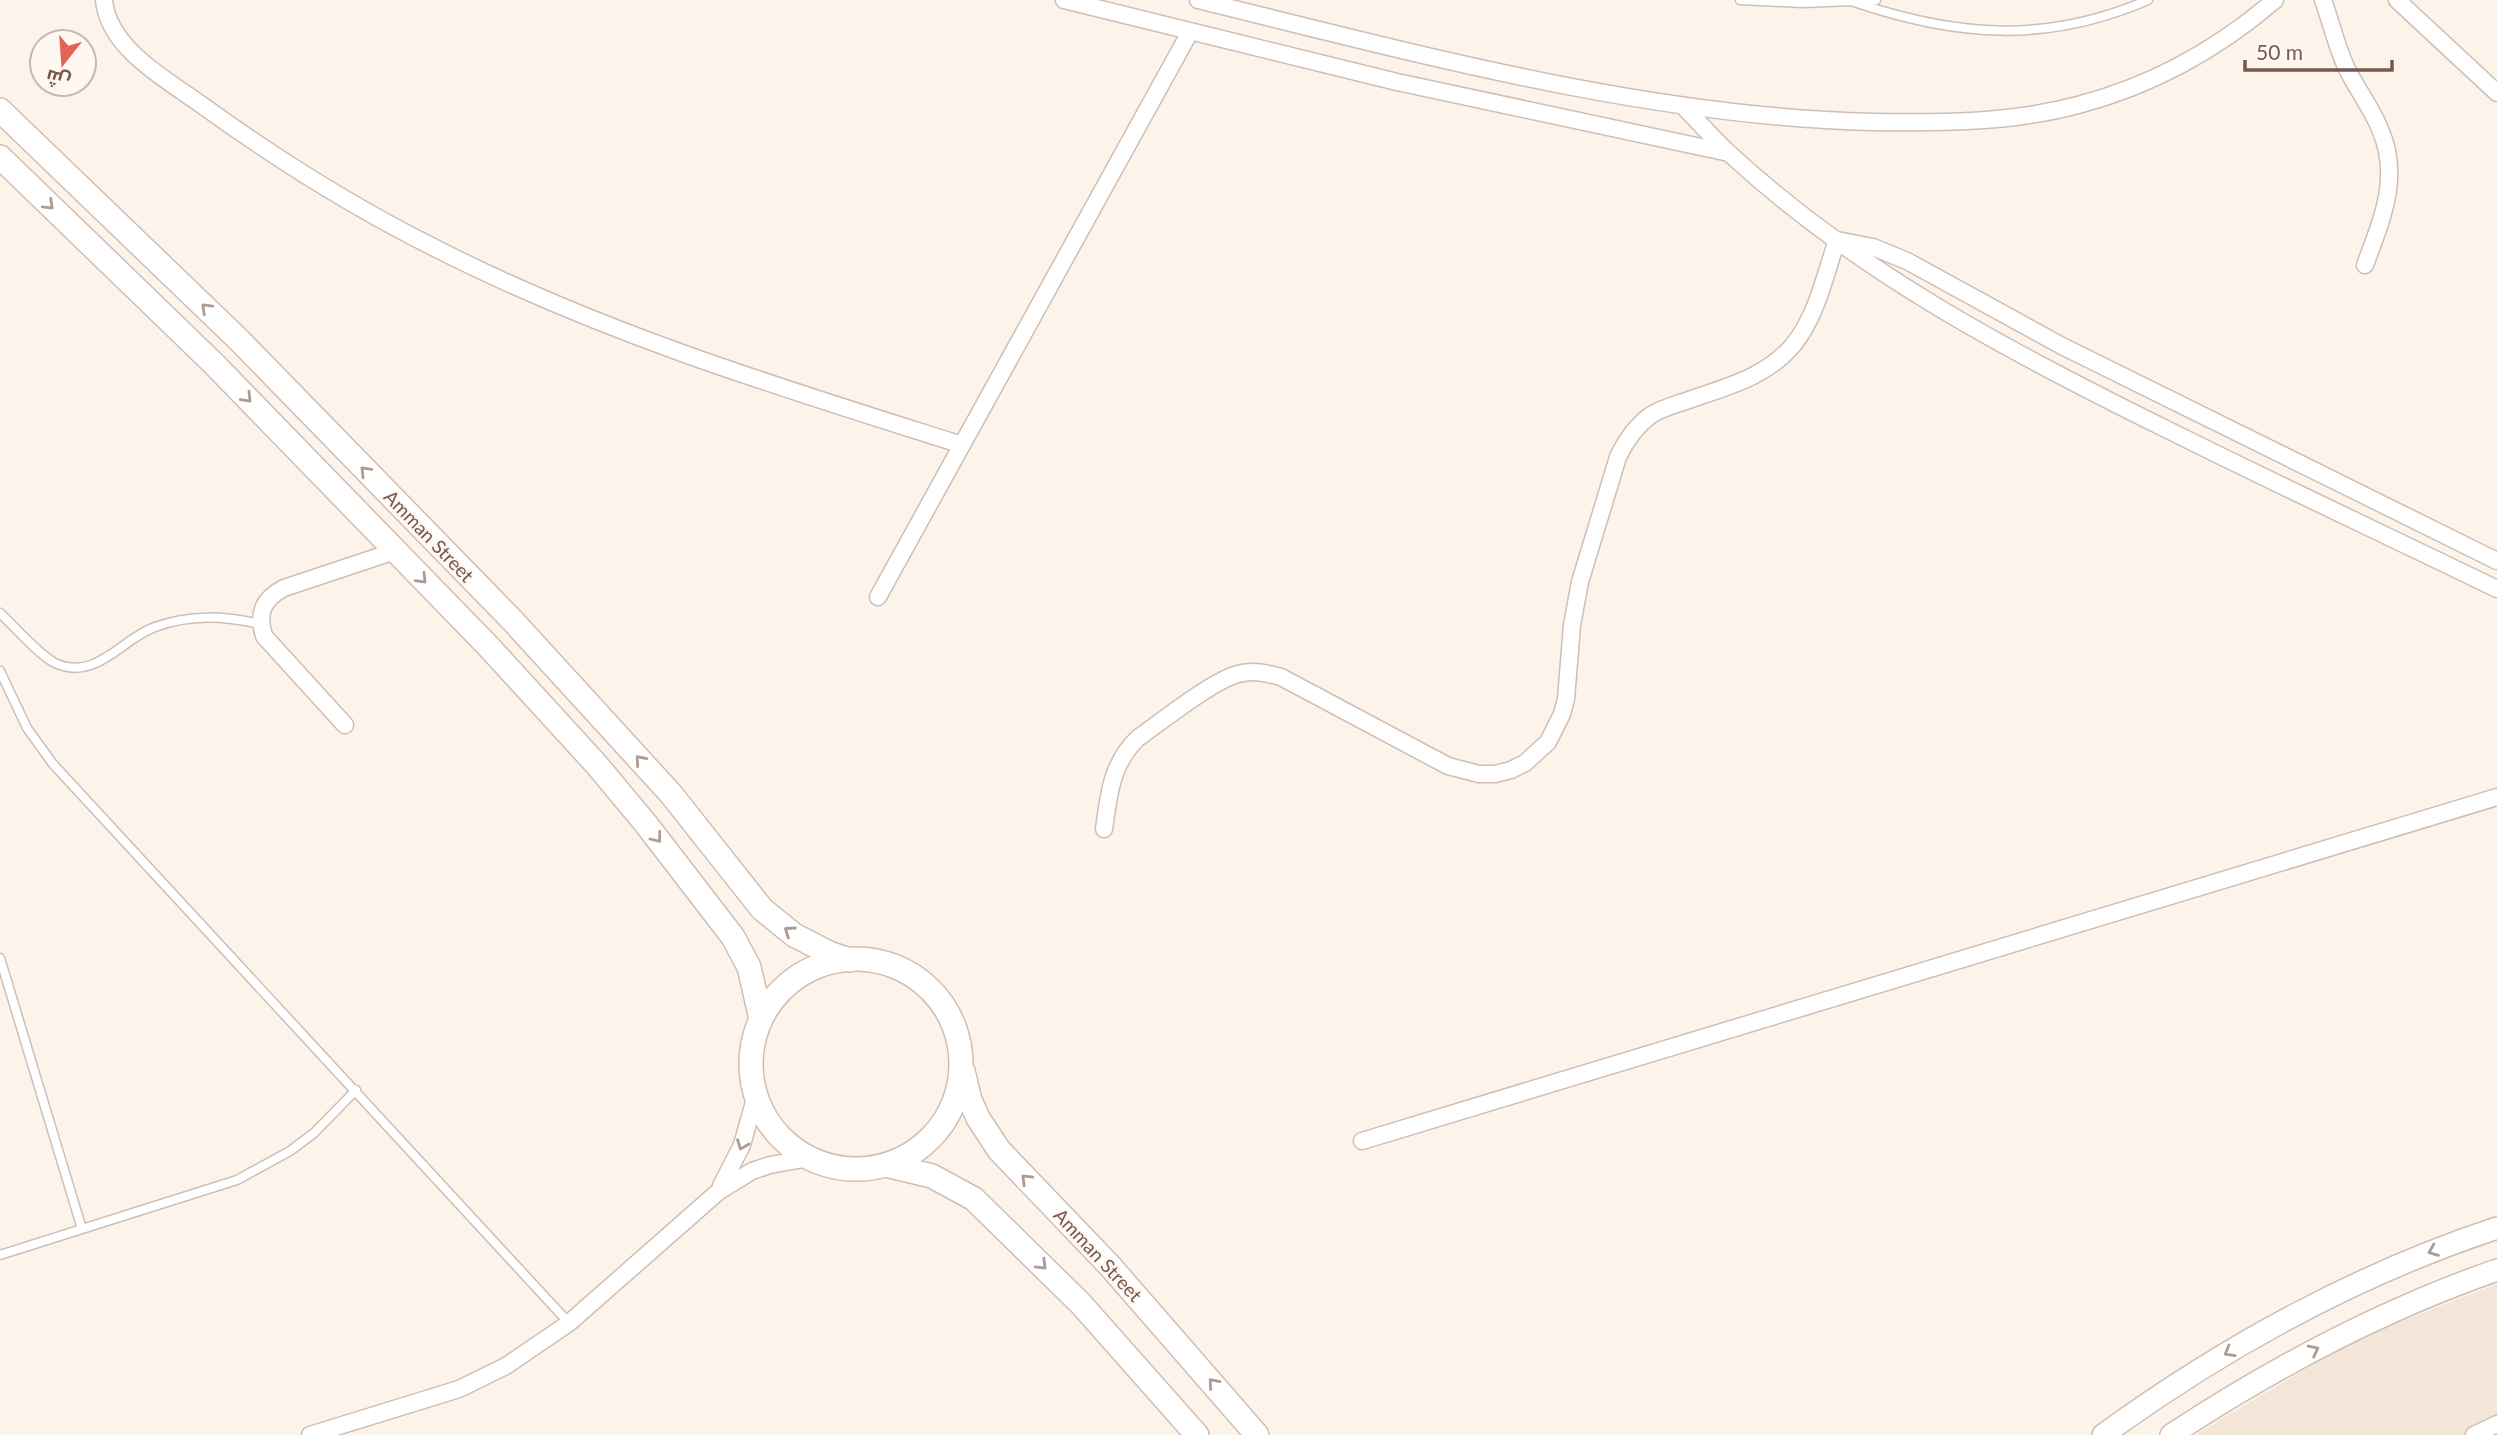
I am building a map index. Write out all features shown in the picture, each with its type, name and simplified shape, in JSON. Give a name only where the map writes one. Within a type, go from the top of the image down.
[{"type":"main road","name":"Amman Street","points":[[0,110],[239,340],[512,620],[671,794],[762,909],[777,923],[803,940],[850,960]]},
{"type":"main road","name":"Amman Street","points":[[0,157],[214,364],[543,705],[646,824],[733,937],[755,984],[761,1019]]},
{"type":"main road","points":[[850,960],[874,961],[898,968],[928,988],[950,1017],[962,1063],[959,1086],[941,1127],[916,1150],[886,1165],[866,1169],[827,1165],[809,1158],[776,1132],[755,1095],[751,1057],[761,1019],[772,1000],[788,984],[807,971],[828,963],[850,960]]},
{"type":"main road","name":"Amman Street","points":[[962,1063],[970,1100],[987,1135],[1110,1266],[1257,1435]]},
{"type":"main road","points":[[886,1165],[932,1176],[974,1199],[1081,1304],[1197,1435]]},
{"type":"street","points":[[104,0],[113,30],[133,54],[293,168],[432,247],[519,288],[673,350],[962,445]]},
{"type":"street","points":[[1064,0],[1397,82],[1729,153]]},
{"type":"street","points":[[1198,0],[1426,57],[1684,106],[1830,121],[1904,122],[1978,121],[2045,112],[2111,95],[2174,68],[2232,34],[2275,0]]},
{"type":"street","points":[[2323,0],[2346,66],[2380,127],[2389,155],[2391,174],[2388,201],[2365,265]]},
{"type":"street","points":[[2397,0],[2497,93]]},
{"type":"street","points":[[878,597],[1190,32]]},
{"type":"street","points":[[1684,106],[1729,153],[1767,187],[1837,240],[1949,316],[2065,379],[2497,589]]},
{"type":"street","points":[[1837,240],[1873,247],[1907,261],[2062,346],[2497,561]]},
{"type":"street","points":[[1104,829],[1112,776],[1127,748],[1215,685],[1247,672],[1281,677],[1433,759],[1464,771],[1495,774],[1511,770],[1538,754],[1548,742],[1562,714],[1566,699],[1572,625],[1580,582],[1618,457],[1625,443],[1642,422],[1661,409],[1740,383],[1767,369],[1779,359],[1798,338],[1813,313],[1837,240]]},
{"type":"street","points":[[345,725],[264,636],[260,624],[261,612],[265,602],[274,594],[395,551]]},
{"type":"street","points":[[1362,1141],[2497,797]]},
{"type":"street","points":[[718,1192],[742,1145],[755,1095]]},
{"type":"street","points":[[310,1435],[459,1389],[529,1353],[569,1323],[718,1192],[752,1171],[770,1164],[809,1158]]},
{"type":"street","points":[[2102,1435],[2202,1367],[2264,1331],[2393,1268],[2497,1228]]},
{"type":"street","points":[[2171,1435],[2257,1381],[2320,1347],[2416,1301],[2497,1270]]},
{"type":"street","points":[[2474,1435],[2497,1424]]},
{"type":"lane","points":[[1740,0],[1803,4],[1876,0]]},
{"type":"lane","points":[[1854,2],[1924,22],[1961,28],[2039,31],[2100,18],[2148,0]]},
{"type":"lane","points":[[0,613],[52,662],[75,668],[108,659],[139,634],[170,622],[215,616],[260,624]]},
{"type":"lane","points":[[0,671],[27,728],[53,764],[569,1323]]},
{"type":"lane","points":[[0,958],[82,1229]]},
{"type":"lane","points":[[0,1255],[209,1190],[264,1167],[314,1133],[356,1090]]},
{"type":"shaded area","points":[[2497,1284],[2497,1435],[2195,1435],[2356,1339]]}]
